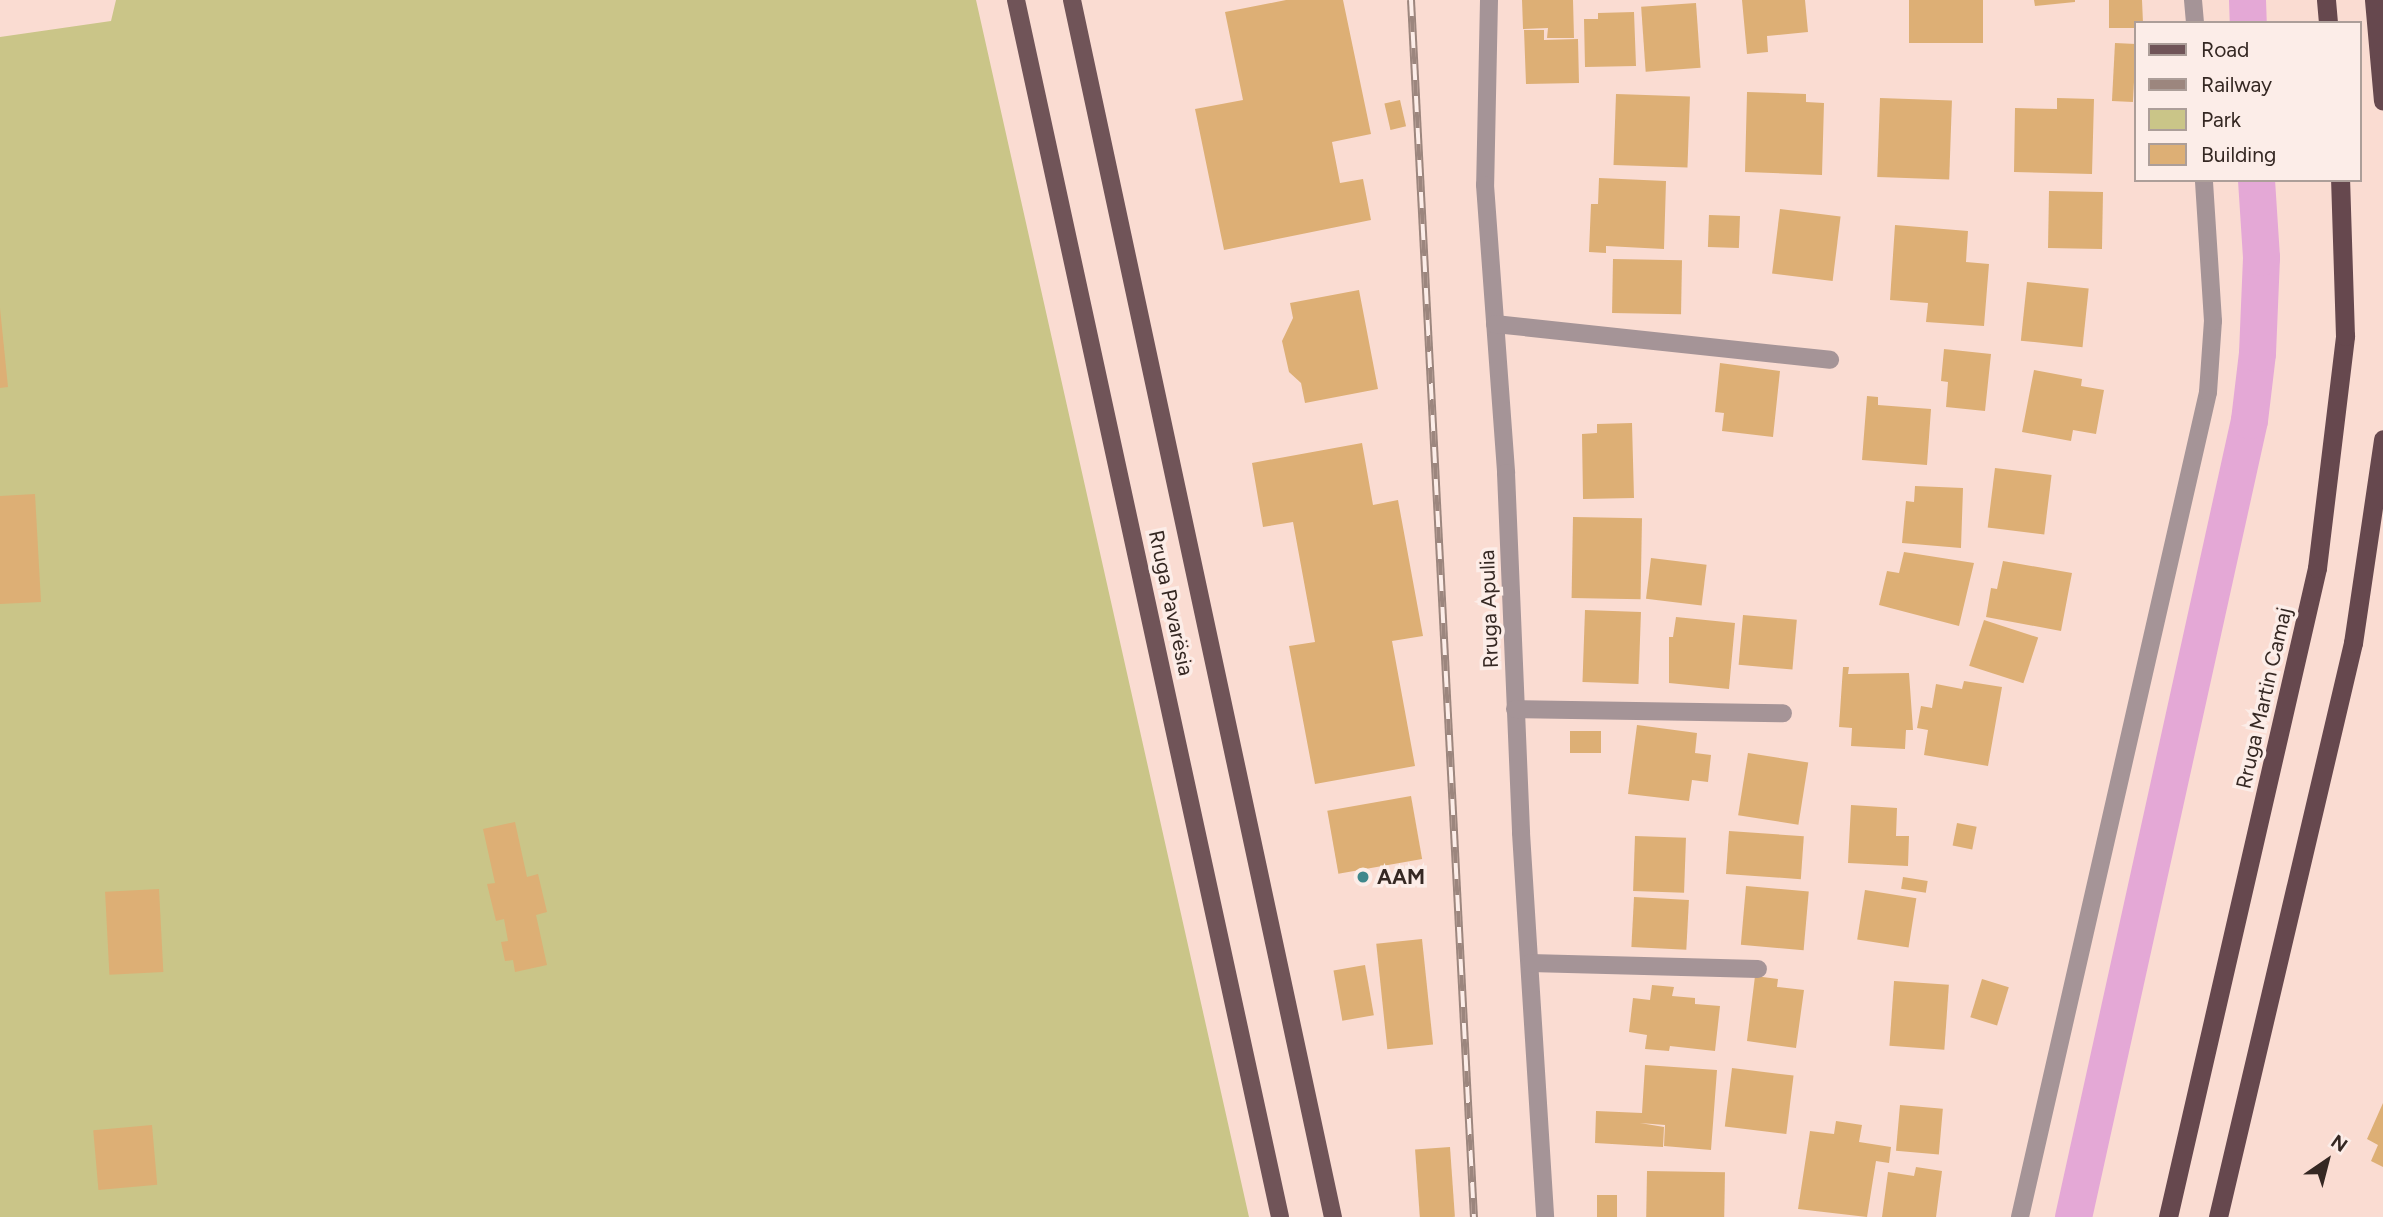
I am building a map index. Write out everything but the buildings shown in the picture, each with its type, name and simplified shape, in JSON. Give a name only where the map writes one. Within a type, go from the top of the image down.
[{"type":"highway","points":[[2326,0],[2328,21]]},
{"type":"highway","points":[[2374,0],[2383,101]]},
{"type":"highway","name":"Rruga Martin Camaj","points":[[2168,1217],[2317,568],[2345,336],[2340,182]]},
{"type":"highway","points":[[2218,1217],[2353,643],[2379,504],[2383,439]]},
{"type":"main road","name":"Rruga Pavarësia","points":[[1016,0],[1280,1217]]},
{"type":"main road","name":"Rruga Pavarësia","points":[[1072,0],[1333,1217]]},
{"type":"street","name":"Rruga Apulia","points":[[1489,0],[1485,185],[1545,1217]]},
{"type":"street","points":[[2193,0],[2194,21]]},
{"type":"street","points":[[2020,1217],[2208,392],[2213,321],[2204,182]]},
{"type":"street","points":[[1495,324],[1830,360]]},
{"type":"street","points":[[1516,709],[1783,713]]},
{"type":"street","points":[[1530,963],[1758,969]]},
{"type":"green space","points":[[116,0],[976,0],[1249,1217],[0,1217],[0,37],[111,21]]},
{"type":"waterway","points":[[2247,0],[2248,21]]},
{"type":"waterway","points":[[2073,1217],[2249,420],[2257,353],[2261,257],[2256,182]]},
{"type":"railway","points":[[1411,0],[1474,1217]]},
{"type":"place","name":"AAM","points":[[1363,877]]}]
